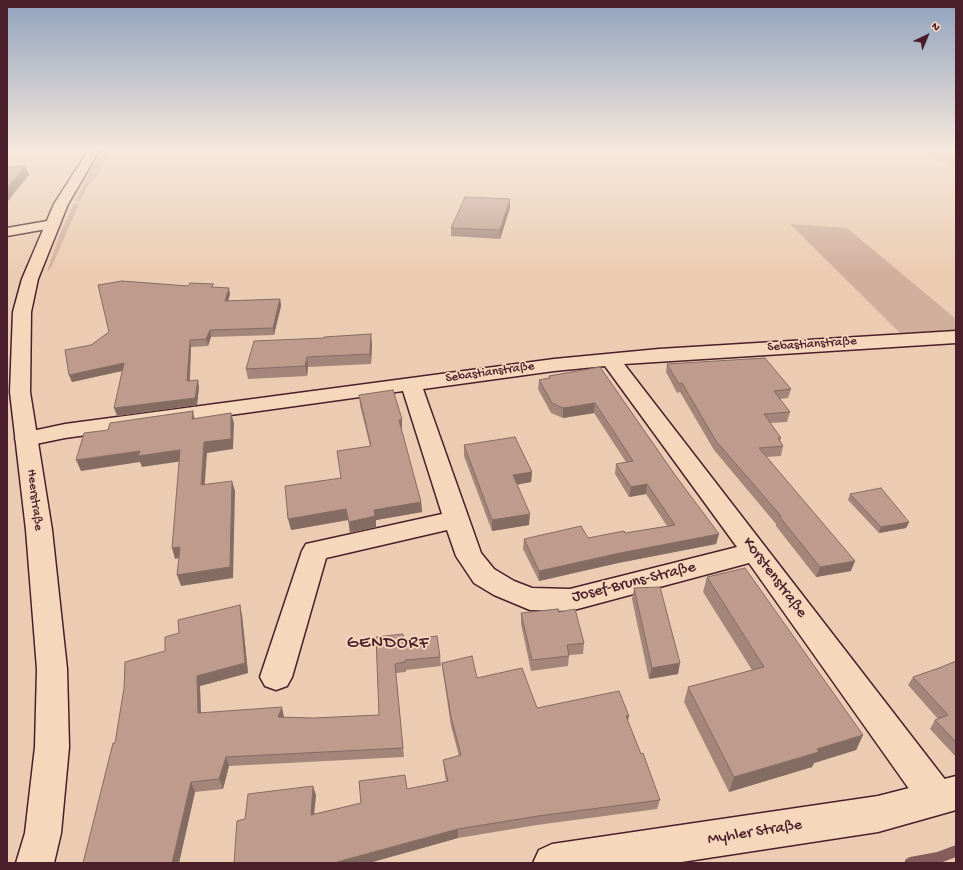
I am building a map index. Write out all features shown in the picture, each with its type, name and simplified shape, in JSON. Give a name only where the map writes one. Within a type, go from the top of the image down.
[{"type":"street","name":"Heerstraße","points":[[34,863],[43,833],[52,747],[52,669],[38,530],[20,392],[20,347],[22,312],[30,279],[61,204],[69,192]]},
{"type":"street","points":[[7,232],[53,224]]},
{"type":"street","name":"Sebastianstraße","points":[[26,439],[65,431],[554,365],[610,359],[956,337]]},
{"type":"street","name":"Korstenstraße","points":[[610,359],[755,552],[946,795]]},
{"type":"street","name":"Josef-Bruns-Straße","points":[[411,384],[470,556],[484,576],[504,588],[530,598],[570,600],[755,552]]},
{"type":"street","points":[[276,677],[315,551],[457,519]]},
{"type":"street","name":"Myhler Straße","points":[[552,863],[878,814],[946,795]]},
{"type":"shaded area","points":[[80,192],[85,192],[80,201],[75,201]]},
{"type":"shaded area","points":[[74,204],[79,204],[52,266],[47,272],[60,233]]},
{"type":"shaded area","points":[[790,224],[847,228],[956,319],[956,330],[900,333]]},
{"type":"building","points":[[465,197],[510,199],[500,230],[451,228]]},
{"type":"building","points":[[122,281],[188,286],[190,283],[214,284],[211,287],[229,288],[225,301],[280,299],[273,328],[210,330],[206,339],[190,340],[187,381],[198,380],[195,398],[114,408],[124,363],[69,375],[65,350],[91,345],[109,332],[98,285]]},
{"type":"building","points":[[371,334],[370,354],[307,357],[305,366],[246,369],[254,341]]},
{"type":"building","points":[[765,358],[791,389],[774,391],[790,412],[764,414],[781,438],[778,438],[783,446],[759,448],[855,561],[820,567],[779,516],[781,516],[716,441],[682,383],[679,384],[667,364]]},
{"type":"building","points":[[600,367],[675,475],[719,534],[620,553],[539,571],[524,539],[581,526],[588,538],[624,531],[625,533],[675,525],[647,484],[631,487],[616,464],[633,461],[595,403],[563,408],[552,403],[539,380],[550,378],[549,376]]},
{"type":"building","points":[[393,390],[402,419],[399,420],[421,502],[374,510],[375,516],[349,522],[346,509],[288,519],[285,486],[341,478],[337,451],[371,446],[359,395]]},
{"type":"building","points":[[193,411],[192,419],[231,413],[231,439],[204,442],[201,485],[232,481],[230,567],[177,575],[180,547],[172,548],[180,450],[138,456],[140,451],[76,460],[84,433],[108,430],[110,423]]},
{"type":"building","points":[[515,437],[532,472],[513,475],[530,514],[492,520],[464,445]]},
{"type":"building","points":[[881,488],[909,522],[881,527],[850,494]]},
{"type":"building","points":[[745,568],[863,735],[817,749],[819,752],[734,777],[688,687],[764,667],[707,577]]},
{"type":"building","points":[[660,587],[680,663],[652,668],[634,588]]},
{"type":"building","points":[[240,605],[245,663],[197,676],[198,713],[282,707],[278,717],[313,718],[379,715],[376,637],[403,634],[404,641],[437,636],[440,657],[405,660],[405,662],[395,664],[403,748],[226,757],[219,779],[191,782],[172,863],[83,863],[113,743],[115,743],[124,688],[125,662],[165,651],[165,637],[179,633],[178,620]]},
{"type":"building","points":[[558,609],[559,612],[575,609],[584,643],[567,645],[569,656],[532,660],[521,613]]},
{"type":"building","points":[[472,656],[477,678],[522,668],[537,708],[619,691],[629,716],[626,716],[641,754],[643,753],[660,800],[538,816],[458,829],[337,863],[234,863],[237,821],[245,819],[248,794],[313,786],[311,815],[361,803],[359,781],[405,775],[407,789],[448,781],[443,760],[461,755],[451,717],[442,663]]},
{"type":"building","points":[[956,661],[956,742],[935,720],[948,715],[913,677]]},
{"type":"waterway","points":[[910,863],[937,858],[956,851]]},
{"type":"district","name":"GENDORF","points":[[388,644]]}]
